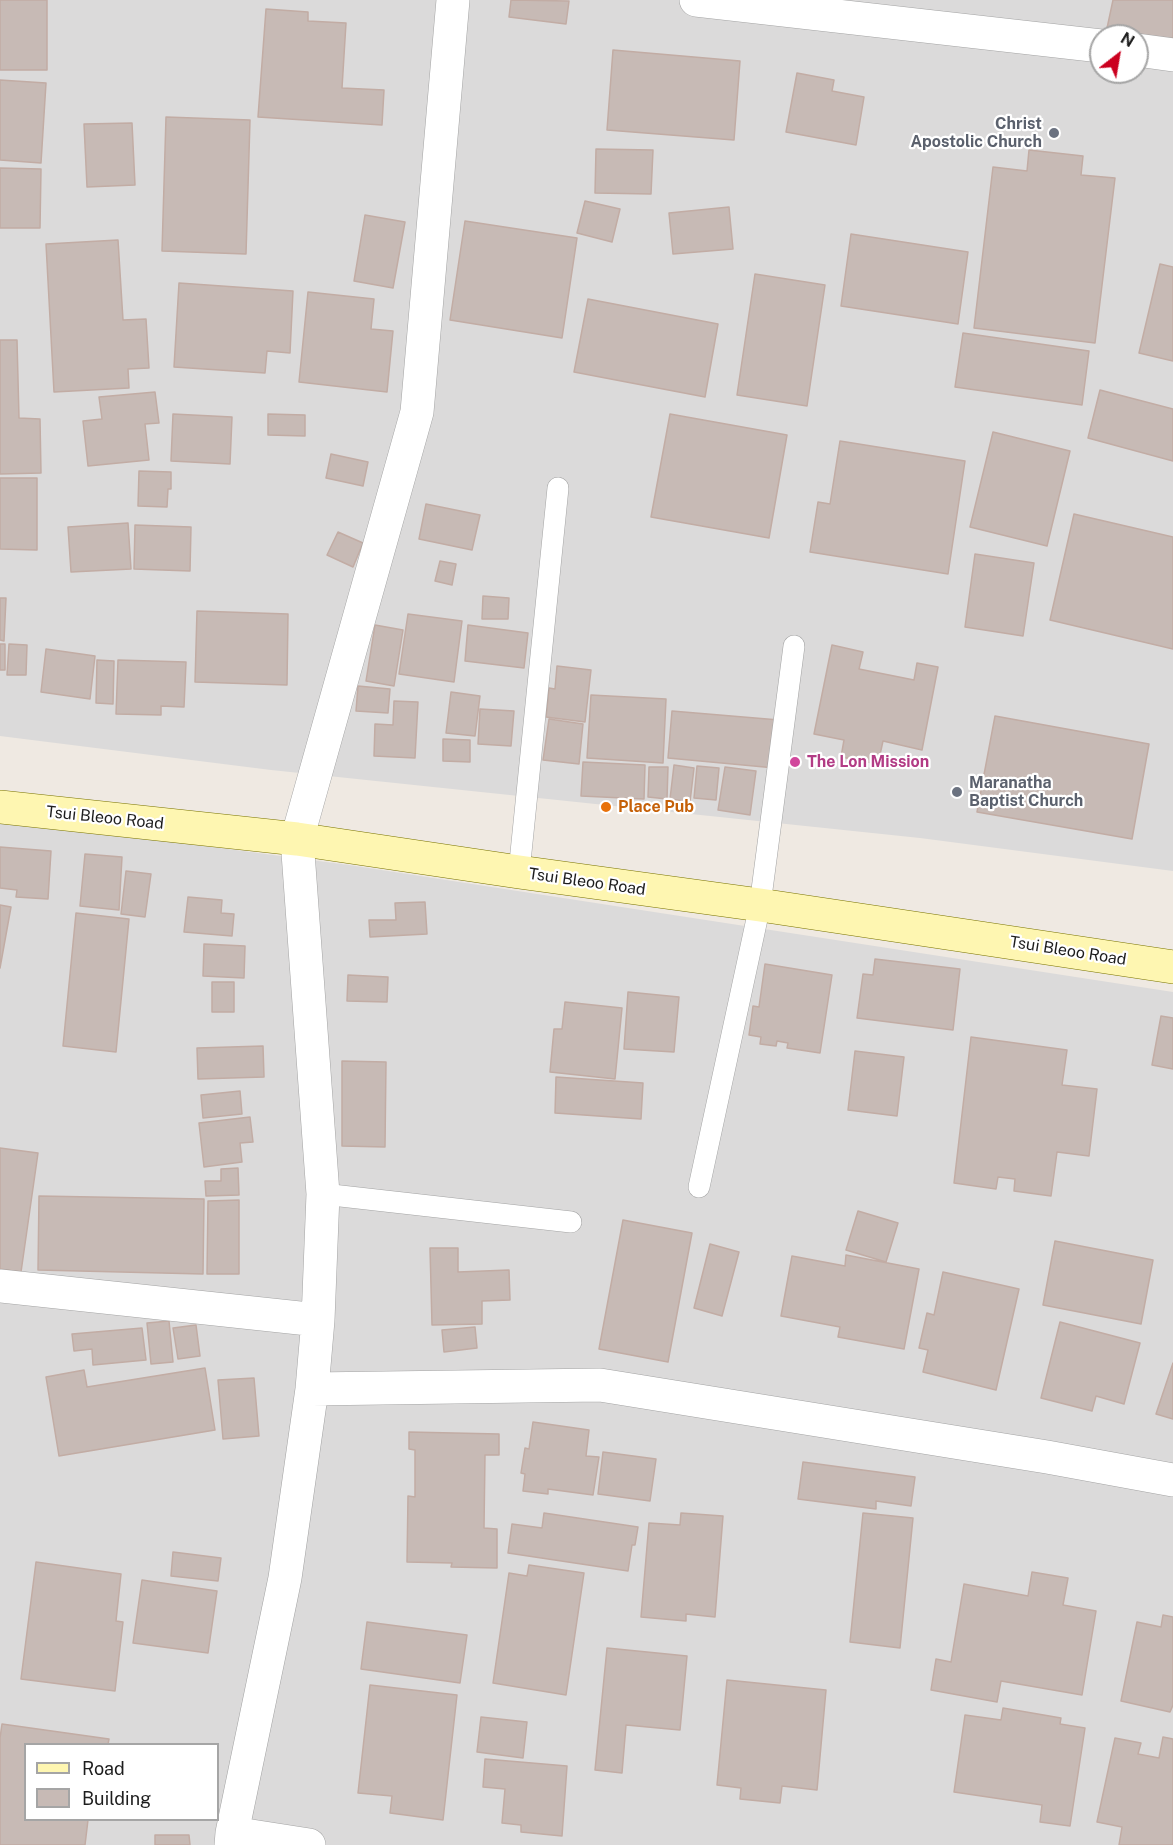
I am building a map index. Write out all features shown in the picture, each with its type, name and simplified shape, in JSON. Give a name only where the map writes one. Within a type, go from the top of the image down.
[{"type":"street","points":[[309,1845],[231,1839],[285,1578],[312,1389],[318,1320],[323,1194],[297,839],[417,411],[453,0]]},
{"type":"street","points":[[696,0],[1089,45]]},
{"type":"street","points":[[1149,52],[1173,55]]},
{"type":"street","name":"Tsui Bleoo Road","points":[[0,807],[297,839],[1173,967]]},
{"type":"street","points":[[0,1286],[318,1320]]},
{"type":"street","points":[[312,1389],[600,1385],[1047,1457],[1173,1480]]},
{"type":"lane","points":[[519,873],[558,488]]},
{"type":"lane","points":[[699,1187],[760,905],[794,646]]},
{"type":"lane","points":[[323,1194],[571,1222]]},
{"type":"shaded area","points":[[0,0],[1173,0],[1173,871],[920,838],[271,770],[0,736]]},
{"type":"shaded area","points":[[0,819],[349,865],[1173,992],[1173,1845],[0,1845]]},
{"type":"building","points":[[0,0],[47,0],[47,70],[0,70]]},
{"type":"building","points":[[511,0],[569,1],[566,24],[509,17]]},
{"type":"building","points":[[1113,0],[1173,0],[1173,48],[1149,40],[1149,24],[1108,24]]},
{"type":"building","points":[[266,9],[308,12],[308,21],[346,23],[342,88],[384,90],[382,125],[258,117]]},
{"type":"building","points":[[613,50],[740,61],[734,140],[607,130]]},
{"type":"building","points":[[797,73],[834,80],[832,91],[864,97],[856,145],[786,132]]},
{"type":"building","points":[[0,80],[46,83],[41,163],[0,160]]},
{"type":"building","points":[[166,117],[250,120],[246,254],[162,251]]},
{"type":"building","points":[[132,123],[135,185],[87,187],[84,124]]},
{"type":"building","points":[[596,149],[653,150],[651,194],[595,193]]},
{"type":"building","points":[[1029,150],[1083,156],[1081,175],[1115,178],[1095,343],[974,328],[993,167],[1027,171]]},
{"type":"building","points":[[0,168],[41,169],[40,228],[0,228]]},
{"type":"building","points":[[585,201],[620,209],[612,242],[577,233]]},
{"type":"building","points":[[729,207],[733,249],[673,254],[669,213]]},
{"type":"building","points":[[365,215],[405,222],[393,288],[354,281]]},
{"type":"building","points":[[465,221],[577,238],[562,338],[450,320]]},
{"type":"building","points":[[851,234],[968,252],[958,324],[841,306]]},
{"type":"building","points":[[118,240],[123,320],[146,319],[149,368],[128,369],[129,388],[54,392],[46,244]]},
{"type":"building","points":[[1160,264],[1173,267],[1173,361],[1139,353]]},
{"type":"building","points":[[755,274],[825,285],[807,406],[737,395]]},
{"type":"building","points":[[179,283],[293,291],[290,353],[267,351],[265,373],[174,367]]},
{"type":"building","points":[[308,292],[374,299],[371,329],[393,331],[387,392],[299,382]]},
{"type":"building","points":[[588,299],[718,324],[705,397],[574,372]]},
{"type":"building","points":[[963,333],[1089,351],[1082,405],[955,387]]},
{"type":"building","points":[[0,340],[17,340],[19,418],[40,419],[41,473],[0,474]]},
{"type":"building","points":[[1100,390],[1173,409],[1173,461],[1088,438]]},
{"type":"building","points":[[155,392],[159,423],[145,424],[149,460],[88,466],[83,421],[102,419],[99,397]]},
{"type":"building","points":[[173,414],[232,417],[230,464],[171,461]]},
{"type":"building","points":[[268,414],[305,415],[305,436],[268,435]]},
{"type":"building","points":[[670,414],[787,435],[769,538],[651,517]]},
{"type":"building","points":[[993,432],[1070,451],[1047,546],[970,527]]},
{"type":"building","points":[[840,441],[965,461],[948,574],[810,552],[818,502],[830,504]]},
{"type":"building","points":[[331,454],[368,462],[363,486],[326,478]]},
{"type":"building","points":[[139,471],[171,472],[171,489],[168,489],[167,507],[138,506]]},
{"type":"building","points":[[0,478],[37,478],[37,550],[0,549]]},
{"type":"building","points":[[426,504],[480,515],[472,550],[419,539]]},
{"type":"building","points":[[1074,514],[1173,537],[1173,649],[1050,620]]},
{"type":"building","points":[[128,523],[131,569],[71,572],[68,527]]},
{"type":"building","points":[[135,525],[191,527],[190,571],[134,569]]},
{"type":"building","points":[[338,532],[363,543],[353,567],[327,555]]},
{"type":"building","points":[[975,554],[1034,563],[1023,636],[965,627]]},
{"type":"building","points":[[440,561],[456,564],[452,585],[435,581]]},
{"type":"building","points":[[483,596],[509,598],[508,619],[482,619]]},
{"type":"building","points":[[0,598],[6,598],[4,641],[0,640]]},
{"type":"building","points":[[197,611],[288,614],[287,685],[195,682]]},
{"type":"building","points":[[408,614],[462,621],[454,682],[399,674]]},
{"type":"building","points":[[375,625],[403,630],[394,686],[366,681]]},
{"type":"building","points":[[468,625],[528,633],[524,668],[465,661]]},
{"type":"building","points":[[0,644],[5,644],[5,670],[0,670]]},
{"type":"building","points":[[9,644],[27,645],[26,675],[7,675]]},
{"type":"building","points":[[832,645],[863,652],[859,669],[914,680],[917,663],[938,667],[922,750],[883,741],[878,764],[841,757],[844,740],[814,734]]},
{"type":"building","points":[[46,649],[95,656],[90,699],[41,692]]},
{"type":"building","points":[[97,660],[114,661],[113,704],[96,703]]},
{"type":"building","points":[[118,660],[186,662],[184,707],[161,706],[161,715],[116,714]]},
{"type":"building","points":[[557,666],[591,670],[585,722],[546,717],[549,688],[555,689]]},
{"type":"building","points":[[358,686],[390,689],[388,713],[356,711]]},
{"type":"building","points":[[451,692],[480,696],[475,736],[446,733]]},
{"type":"building","points":[[591,695],[666,699],[663,763],[587,758]]},
{"type":"building","points":[[394,701],[418,702],[415,758],[374,756],[375,724],[393,725]]},
{"type":"building","points":[[480,709],[514,711],[511,746],[478,744]]},
{"type":"building","points":[[672,711],[779,720],[775,768],[668,758]]},
{"type":"building","points":[[995,716],[1149,744],[1132,839],[977,812]]},
{"type":"building","points":[[549,719],[583,724],[579,764],[543,760]]},
{"type":"building","points":[[443,739],[470,740],[470,762],[443,761]]},
{"type":"building","points":[[583,762],[645,765],[644,799],[581,796]]},
{"type":"building","points":[[674,765],[694,768],[690,802],[670,799]]},
{"type":"building","points":[[697,766],[719,768],[716,800],[694,798]]},
{"type":"building","points":[[649,767],[668,767],[667,799],[648,797]]},
{"type":"building","points":[[725,767],[756,771],[750,815],[718,810]]},
{"type":"building","points":[[0,847],[51,851],[48,899],[16,897],[17,890],[0,888]]},
{"type":"building","points":[[85,854],[122,857],[119,910],[80,906]]},
{"type":"building","points":[[126,871],[151,874],[145,917],[121,914]]},
{"type":"building","points":[[188,897],[222,900],[221,913],[234,914],[232,936],[184,932]]},
{"type":"building","points":[[425,902],[427,934],[370,937],[369,920],[396,920],[395,903]]},
{"type":"building","points":[[0,905],[11,907],[0,968]]},
{"type":"building","points":[[76,913],[129,919],[116,1052],[63,1046]]},
{"type":"building","points":[[204,944],[245,946],[244,978],[203,976]]},
{"type":"building","points":[[875,959],[960,969],[953,1030],[857,1018],[863,974],[873,975]]},
{"type":"building","points":[[765,964],[832,975],[820,1053],[787,1048],[788,1043],[777,1041],[776,1046],[760,1044],[761,1037],[749,1035],[753,1006],[759,1007]]},
{"type":"building","points":[[348,975],[388,977],[387,1002],[347,1001]]},
{"type":"building","points":[[212,982],[234,982],[234,1012],[212,1012]]},
{"type":"building","points":[[628,992],[679,997],[674,1052],[624,1049]]},
{"type":"building","points":[[565,1002],[622,1008],[615,1079],[550,1072],[554,1029],[562,1029]]},
{"type":"building","points":[[1161,1016],[1173,1018],[1173,1069],[1152,1065]]},
{"type":"building","points":[[971,1037],[1067,1050],[1062,1085],[1097,1089],[1089,1156],[1057,1152],[1051,1196],[1014,1191],[1015,1179],[998,1177],[996,1189],[954,1183]]},
{"type":"building","points":[[263,1046],[264,1077],[198,1079],[197,1048]]},
{"type":"building","points":[[855,1051],[904,1057],[897,1116],[848,1110]]},
{"type":"building","points":[[342,1061],[386,1062],[385,1147],[342,1146]]},
{"type":"building","points":[[556,1077],[643,1083],[641,1119],[555,1113]]},
{"type":"building","points":[[240,1091],[242,1114],[203,1118],[201,1095]]},
{"type":"building","points":[[250,1117],[253,1142],[240,1143],[242,1162],[204,1167],[199,1123]]},
{"type":"building","points":[[0,1148],[38,1153],[21,1272],[0,1269]]},
{"type":"building","points":[[238,1168],[239,1195],[206,1196],[205,1181],[221,1181],[221,1169]]},
{"type":"building","points":[[39,1196],[204,1199],[203,1274],[38,1270]]},
{"type":"building","points":[[239,1200],[239,1274],[207,1274],[208,1201]]},
{"type":"building","points":[[858,1211],[898,1223],[886,1262],[846,1250]]},
{"type":"building","points":[[623,1220],[692,1233],[668,1362],[599,1349]]},
{"type":"building","points":[[1055,1241],[1153,1260],[1141,1324],[1043,1305]]},
{"type":"building","points":[[710,1244],[739,1252],[722,1316],[694,1308]]},
{"type":"building","points":[[430,1248],[458,1248],[458,1272],[509,1270],[510,1300],[482,1301],[482,1324],[432,1325]]},
{"type":"building","points":[[846,1255],[919,1269],[904,1349],[838,1337],[840,1327],[781,1316],[792,1256],[845,1266]]},
{"type":"building","points":[[943,1272],[1019,1289],[996,1390],[923,1372],[928,1350],[919,1348],[927,1313],[934,1315]]},
{"type":"building","points":[[169,1321],[173,1362],[151,1364],[147,1323]]},
{"type":"building","points":[[1060,1322],[1140,1343],[1124,1404],[1096,1396],[1092,1411],[1041,1398]]},
{"type":"building","points":[[196,1325],[200,1356],[178,1359],[173,1328]]},
{"type":"building","points":[[475,1327],[477,1348],[444,1352],[442,1330]]},
{"type":"building","points":[[142,1328],[146,1360],[93,1365],[92,1349],[74,1351],[72,1334]]},
{"type":"building","points":[[1173,1363],[1173,1419],[1156,1414]]},
{"type":"building","points":[[205,1368],[215,1430],[59,1456],[46,1377],[84,1370],[87,1387]]},
{"type":"building","points":[[254,1378],[259,1436],[223,1439],[218,1380]]},
{"type":"building","points":[[533,1422],[589,1430],[586,1456],[599,1457],[593,1495],[548,1489],[548,1494],[523,1491],[525,1474],[521,1473],[525,1448],[529,1449]]},
{"type":"building","points":[[409,1432],[499,1434],[499,1455],[485,1455],[484,1528],[497,1529],[497,1568],[451,1567],[452,1563],[407,1562],[408,1496],[415,1497],[415,1450],[409,1449]]},
{"type":"building","points":[[603,1452],[656,1459],[650,1501],[598,1494]]},
{"type":"building","points":[[803,1462],[915,1477],[911,1506],[876,1501],[876,1509],[798,1499]]},
{"type":"building","points":[[544,1513],[638,1527],[635,1545],[632,1545],[628,1571],[508,1553],[512,1524],[542,1528]]},
{"type":"building","points":[[681,1513],[723,1516],[715,1617],[686,1614],[686,1621],[641,1617],[649,1523],[680,1525]]},
{"type":"building","points":[[863,1513],[913,1518],[900,1648],[850,1642]]},
{"type":"building","points":[[173,1552],[221,1558],[218,1581],[171,1576]]},
{"type":"building","points":[[36,1562],[121,1574],[116,1621],[123,1622],[115,1691],[21,1679]]},
{"type":"building","points":[[529,1565],[584,1573],[566,1695],[493,1683],[509,1573],[527,1576]]},
{"type":"building","points":[[1032,1572],[1068,1578],[1063,1605],[1096,1611],[1082,1695],[1001,1681],[997,1702],[931,1690],[936,1659],[951,1662],[964,1584],[1028,1596]]},
{"type":"building","points":[[142,1580],[217,1591],[208,1653],[133,1643]]},
{"type":"building","points":[[1163,1615],[1173,1617],[1173,1705],[1170,1712],[1121,1701],[1137,1622],[1161,1627]]},
{"type":"building","points":[[367,1622],[467,1635],[460,1683],[361,1669]]},
{"type":"building","points":[[607,1648],[687,1656],[680,1730],[626,1725],[622,1773],[595,1770]]},
{"type":"building","points":[[727,1680],[826,1690],[817,1790],[782,1786],[780,1803],[740,1799],[741,1788],[717,1785]]},
{"type":"building","points":[[370,1685],[457,1695],[443,1820],[390,1813],[392,1796],[358,1793]]},
{"type":"building","points":[[1003,1708],[1061,1718],[1060,1724],[1085,1728],[1070,1826],[1040,1822],[1042,1805],[954,1792],[965,1715],[1001,1720]]},
{"type":"building","points":[[481,1717],[527,1722],[523,1758],[477,1752]]},
{"type":"building","points":[[2,1724],[109,1739],[108,1743],[24,1743],[24,1821],[88,1821],[85,1845],[0,1845]]},
{"type":"building","points":[[1163,1737],[1173,1739],[1173,1845],[1119,1845],[1122,1827],[1097,1822],[1115,1738],[1141,1743],[1138,1754],[1159,1758]]},
{"type":"building","points":[[485,1759],[567,1766],[562,1836],[521,1832],[521,1825],[502,1823],[505,1789],[483,1787]]},
{"type":"building","points":[[155,1835],[189,1835],[190,1845],[155,1845]]},
{"type":"place","name":"Christ Apostolic Church","points":[[1054,133]]},
{"type":"place","name":"The Lon Mission","points":[[795,762]]},
{"type":"place","name":"Maranatha Baptist Church","points":[[957,792]]},
{"type":"place","name":"Place Pub","points":[[606,807]]}]
